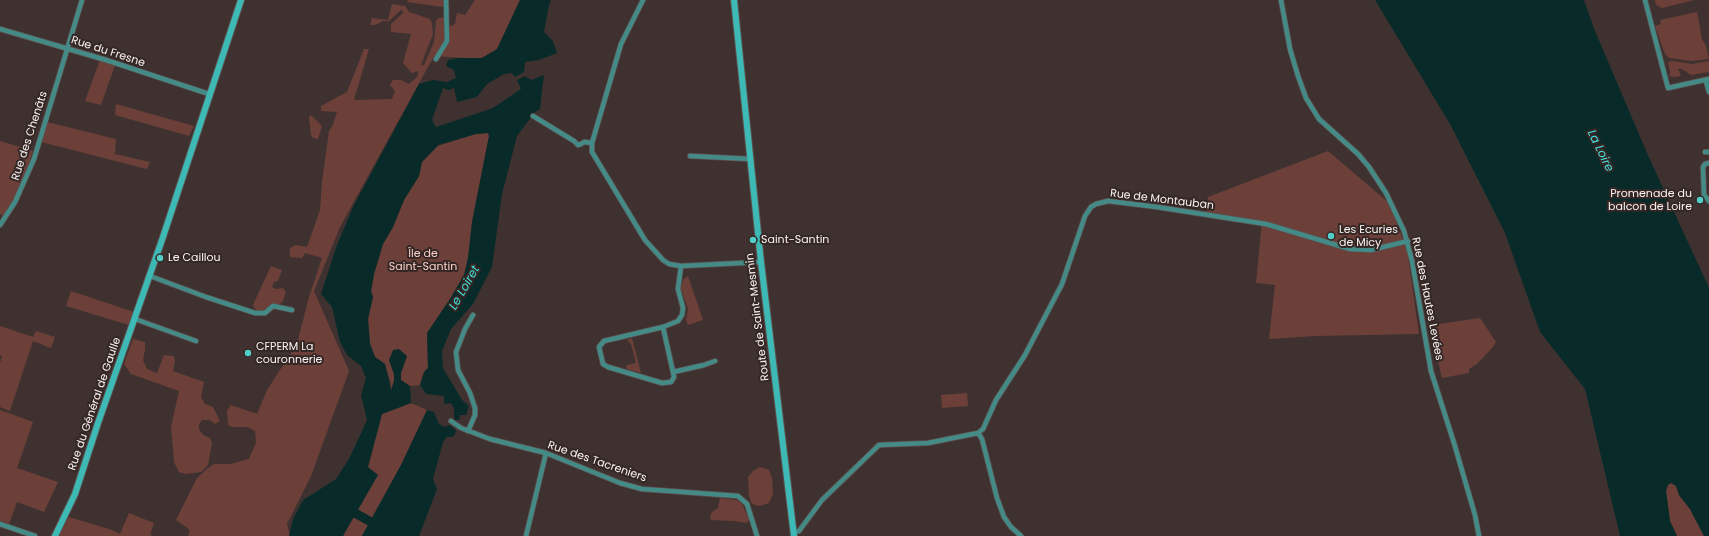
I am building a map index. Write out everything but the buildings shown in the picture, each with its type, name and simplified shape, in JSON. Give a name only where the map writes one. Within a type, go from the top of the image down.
[{"type":"main road","points":[[209,94],[241,0]]},
{"type":"main road","name":"Route de Saint-Mesmin","points":[[734,0],[761,262],[794,534]]},
{"type":"main road","name":"Rue du Général de Gaulle","points":[[55,536],[75,494],[98,422],[150,276],[209,94]]},
{"type":"street","name":"Rue des Chenâts","points":[[0,225],[15,202],[34,159],[69,48],[82,0]]},
{"type":"street","points":[[436,59],[447,42],[446,0]]},
{"type":"street","points":[[643,0],[621,44],[592,143],[592,152],[645,240],[663,260],[669,264],[681,266],[761,262]]},
{"type":"street","name":"Rue des Hautes Levées","points":[[1281,0],[1290,49],[1306,98],[1319,119],[1358,154],[1369,167],[1386,193],[1408,241],[1431,371],[1475,515],[1479,536]]},
{"type":"street","points":[[1645,0],[1668,88],[1707,80],[1709,92]]},
{"type":"street","name":"Rue du Fresne","points":[[0,29],[69,48],[209,94]]},
{"type":"street","points":[[533,116],[578,145],[584,142],[592,143]]},
{"type":"street","points":[[690,156],[751,159]]},
{"type":"street","points":[[1709,163],[1705,164],[1703,167],[1704,195],[1709,201]]},
{"type":"street","name":"Rue de Montauban","points":[[978,433],[983,429],[996,400],[1025,355],[1056,296],[1069,265],[1085,216],[1091,207],[1096,204],[1108,201],[1266,224],[1350,249],[1371,250],[1408,241]]},
{"type":"street","points":[[663,327],[674,377],[671,382],[662,383],[605,366],[599,351],[600,344],[604,341],[663,327],[678,321],[682,315],[683,308],[678,286],[681,266]]},
{"type":"street","points":[[150,276],[255,313],[265,313],[273,306],[292,310]]},
{"type":"street","points":[[468,431],[475,415],[476,408],[458,370],[456,352],[465,329],[473,315]]},
{"type":"street","points":[[135,318],[196,340]]},
{"type":"street","points":[[673,372],[715,361]]},
{"type":"street","name":"Rue des Tacreniers","points":[[451,421],[468,431],[546,453],[620,483],[642,489],[738,496],[747,504],[757,536]]},
{"type":"street","points":[[794,534],[822,500],[879,445],[928,443],[978,433],[982,439],[997,498],[1004,518],[1021,536]]},
{"type":"street","points":[[526,536],[546,453]]},
{"type":"street","points":[[0,524],[35,536]]},
{"type":"green space","points":[[408,0],[443,0],[443,7],[407,2]]},
{"type":"green space","points":[[475,0],[520,0],[497,49],[480,59],[434,56],[340,227],[314,291],[349,371],[311,476],[287,524],[290,536],[188,536],[190,530],[176,520],[197,478],[214,464],[230,464],[249,459],[256,443],[255,431],[248,427],[232,427],[228,425],[227,411],[231,405],[257,414],[267,390],[297,344],[309,297],[322,258],[305,253],[302,258],[290,257],[290,248],[296,245],[307,247],[320,210],[329,131],[333,125],[337,112],[321,111],[321,106],[347,92],[364,49],[369,49],[354,100],[392,99],[395,91],[390,85],[393,80],[401,80],[409,84],[418,76],[418,71],[412,73],[403,63],[411,34],[391,32],[391,24],[403,13],[402,9],[389,21],[383,21],[375,25],[370,25],[372,18],[388,20],[392,4],[405,6],[409,12],[430,19],[433,34],[421,65],[424,65],[434,42],[436,21],[438,18],[445,17],[449,27],[455,24],[457,13],[465,15]]},
{"type":"green space","points":[[1655,0],[1694,0],[1662,8],[1656,5]]},
{"type":"green space","points":[[1697,12],[1702,39],[1706,46],[1709,59],[1691,61],[1669,58],[1665,54],[1655,26],[1661,24],[1660,20]]},
{"type":"green space","points":[[100,60],[115,65],[101,105],[85,101]]},
{"type":"green space","points":[[1673,61],[1692,64],[1709,61],[1709,72],[1691,75],[1682,69],[1678,69],[1681,76],[1669,76],[1670,72],[1668,62]]},
{"type":"green space","points":[[116,104],[194,126],[189,136],[115,115]]},
{"type":"green space","points":[[311,115],[322,126],[318,139],[313,138],[311,135],[309,117]]},
{"type":"green space","points":[[47,122],[116,139],[115,154],[150,162],[147,169],[41,142]]},
{"type":"green space","name":"Île de Saint-Santin","points":[[488,133],[489,136],[472,222],[468,258],[464,275],[427,333],[428,368],[424,372],[420,385],[410,386],[401,380],[401,373],[407,356],[389,360],[394,374],[394,381],[391,390],[391,383],[385,364],[375,357],[370,344],[368,319],[373,297],[371,291],[374,274],[383,244],[393,227],[404,200],[419,176],[422,162],[438,146],[476,134]]},
{"type":"green space","points":[[0,141],[33,151],[26,173],[12,204],[3,216],[0,214]]},
{"type":"green space","name":"Les Ecuries de Micy","points":[[1328,151],[1389,203],[1407,250],[1419,334],[1315,336],[1269,339],[1275,285],[1256,283],[1262,221],[1206,213],[1208,197]]},
{"type":"green space","points":[[271,266],[282,270],[278,281],[274,282],[272,287],[276,289],[283,288],[286,292],[283,301],[280,304],[274,304],[260,312],[255,309],[253,305]]},
{"type":"green space","points":[[688,276],[703,320],[688,325],[686,320],[688,309],[681,288],[683,280]]},
{"type":"green space","points":[[71,291],[134,312],[129,325],[66,306]]},
{"type":"green space","points":[[1480,318],[1496,342],[1493,347],[1477,364],[1469,369],[1469,373],[1442,378],[1432,336],[1432,325]]},
{"type":"green space","points":[[0,326],[33,337],[36,331],[55,337],[51,348],[33,341],[10,411],[0,407],[0,363],[2,356],[0,355]]},
{"type":"green space","points":[[632,338],[641,373],[627,369],[626,367],[627,365],[636,363],[631,344],[627,340]]},
{"type":"green space","points":[[133,339],[145,342],[143,360],[147,369],[157,373],[164,355],[174,356],[175,361],[173,371],[204,382],[201,397],[205,404],[213,407],[220,421],[215,424],[210,420],[202,420],[199,424],[199,429],[203,435],[210,438],[212,443],[208,465],[201,472],[186,474],[179,472],[174,462],[171,427],[179,391],[131,374],[124,364]]},
{"type":"green space","points":[[967,393],[968,406],[942,408],[941,395]]},
{"type":"green space","points":[[411,403],[427,410],[401,465],[362,536],[343,536],[368,467],[382,414]]},
{"type":"green space","points":[[0,410],[33,422],[17,468],[58,482],[44,512],[17,502],[9,524],[0,521]]},
{"type":"green space","points":[[760,467],[769,470],[772,478],[773,494],[769,503],[759,506],[752,504],[749,496],[748,477],[753,471]]},
{"type":"green space","points":[[1671,483],[1676,486],[1679,495],[1690,509],[1704,536],[1677,536],[1670,521],[1666,491],[1668,485]]},
{"type":"green space","points":[[720,498],[737,500],[742,504],[749,519],[747,523],[711,520],[710,516],[712,512],[718,508]]},
{"type":"green space","points":[[129,513],[154,523],[150,535],[154,536],[58,536],[69,517],[109,529],[120,534]]},
{"type":"water","name":"Le Loiret","points":[[520,0],[551,0],[544,32],[553,41],[557,53],[539,60],[525,62],[524,72],[515,77],[512,73],[504,74],[487,84],[477,97],[457,102],[454,88],[449,90],[443,88],[432,120],[436,127],[493,108],[521,89],[517,80],[525,76],[531,80],[544,75],[540,109],[535,112],[517,136],[502,194],[492,267],[473,304],[451,329],[442,351],[443,368],[462,400],[469,406],[466,415],[460,415],[459,420],[454,420],[454,409],[451,403],[444,404],[444,396],[426,394],[420,385],[424,372],[428,368],[427,333],[464,275],[468,258],[472,222],[489,136],[488,133],[476,134],[438,145],[422,162],[419,176],[404,200],[393,227],[383,244],[374,274],[371,291],[373,297],[368,319],[370,344],[375,357],[385,364],[391,390],[394,381],[394,374],[389,360],[393,350],[399,349],[407,356],[401,373],[401,380],[410,386],[411,403],[382,414],[368,467],[378,475],[343,536],[289,536],[293,519],[303,500],[336,479],[349,459],[367,420],[361,395],[366,378],[361,366],[347,355],[340,342],[332,307],[321,294],[337,245],[354,205],[419,84],[433,80],[447,82],[456,78],[454,70],[446,66],[448,60],[457,58],[482,58],[497,49]]},
{"type":"water","name":"La Loire","points":[[1375,0],[1584,0],[1595,31],[1647,153],[1709,288],[1709,536],[1704,536],[1690,509],[1679,495],[1676,486],[1671,483],[1668,485],[1666,491],[1670,521],[1677,536],[1620,536],[1585,389],[1540,332],[1505,233],[1450,124]]},
{"type":"water","points":[[427,410],[434,412],[439,424],[445,427],[449,425],[456,430],[452,437],[447,437],[443,442],[433,479],[437,489],[419,536],[362,536],[401,465]]},
{"type":"waterway","points":[[346,508],[380,527]]},
{"type":"place","name":"Promenade du balcon de Loire","points":[[1700,200]]},
{"type":"place","name":"Les Ecuries de Micy","points":[[1331,236]]},
{"type":"place","name":"Saint-Santin","points":[[753,240]]},
{"type":"place","name":"Le Caillou","points":[[160,258]]},
{"type":"place","name":"CFPERM La couronnerie","points":[[248,353]]}]
